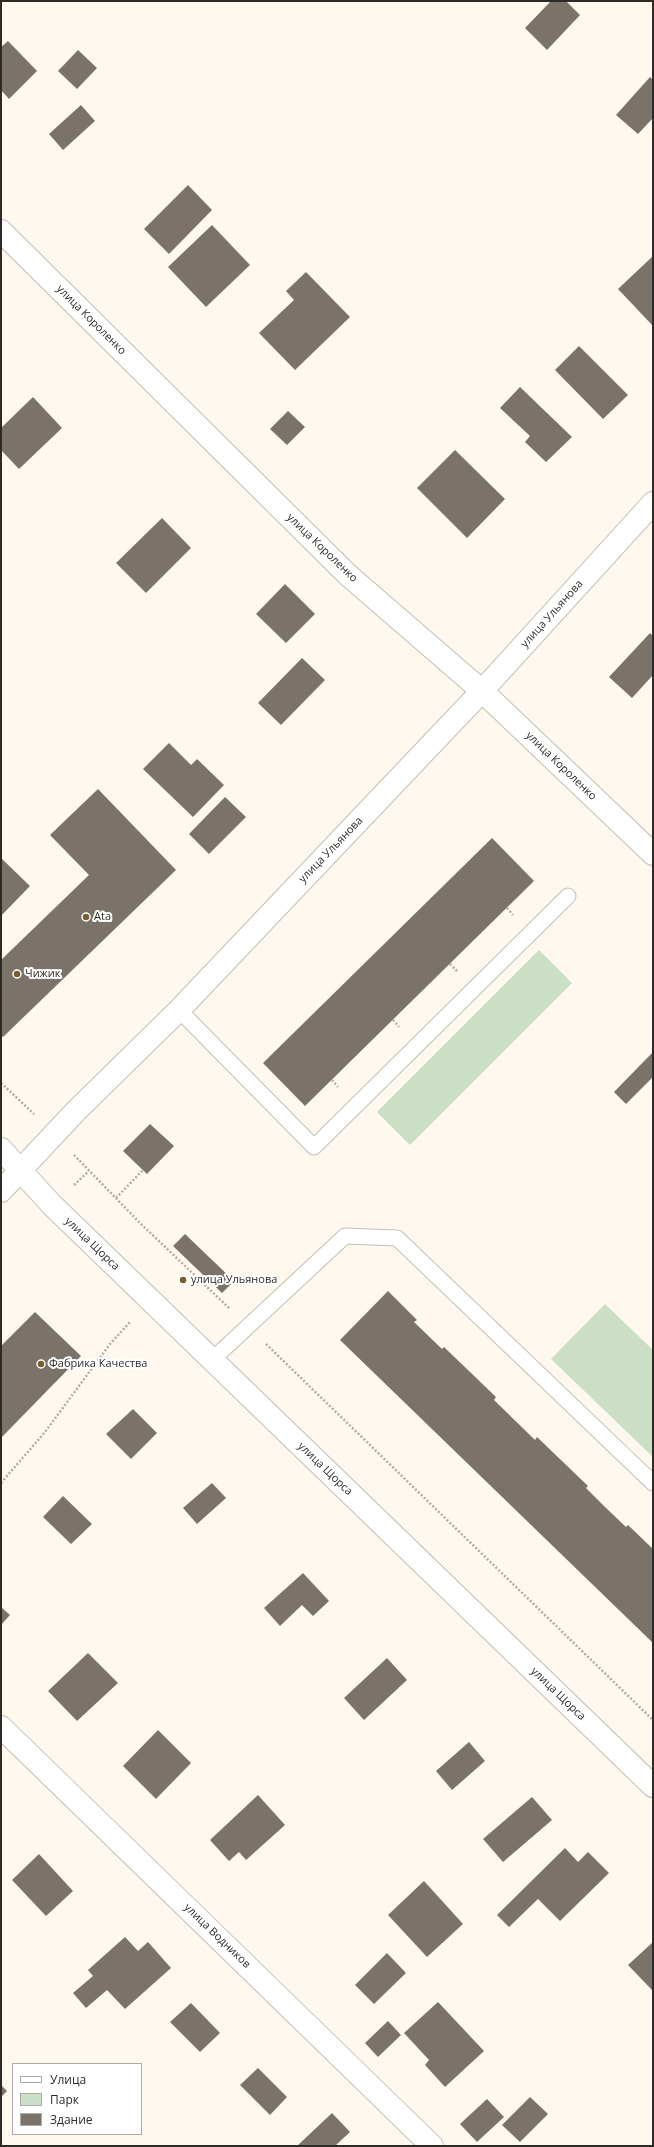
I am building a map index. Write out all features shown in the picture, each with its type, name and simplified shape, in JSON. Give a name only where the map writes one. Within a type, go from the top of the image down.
[{"type":"street","name":"улица Короленко","points":[[1,231],[348,574],[482,691],[653,854]]},
{"type":"street","name":"улица Ульянова","points":[[1,1191],[21,1172],[54,1134],[179,1010],[482,691],[653,503]]},
{"type":"street","name":"улица Щорса","points":[[1,1149],[52,1205],[653,1786]]},
{"type":"street","name":"улица Водников","points":[[1,1727],[432,2146]]},
{"type":"lane","points":[[179,1010],[314,1147],[568,896]]},
{"type":"lane","points":[[212,1360],[345,1236],[397,1238],[653,1483]]},
{"type":"path","points":[[1,1083],[54,1134],[140,1224],[248,1326],[653,1720]]},
{"type":"path","points":[[116,1198],[143,1170]]},
{"type":"path","points":[[1,1483],[45,1432],[110,1344],[134,1317]]},
{"type":"green space","points":[[539,950],[572,983],[410,1145],[377,1112]]},
{"type":"green space","points":[[605,1304],[653,1350],[653,1457],[551,1359]]},
{"type":"building","points":[[551,1],[566,1],[580,15],[547,50],[525,28]]},
{"type":"building","points":[[8,41],[37,71],[9,99],[1,90],[1,47]]},
{"type":"building","points":[[78,50],[97,68],[77,89],[58,71]]},
{"type":"building","points":[[650,77],[653,80],[653,118],[638,134],[616,115]]},
{"type":"building","points":[[81,105],[95,121],[63,150],[49,134]]},
{"type":"building","points":[[188,185],[212,210],[169,254],[144,229]]},
{"type":"building","points":[[212,225],[250,265],[206,307],[168,267]]},
{"type":"building","points":[[653,256],[653,326],[618,289]]},
{"type":"building","points":[[306,272],[350,317],[295,370],[259,333],[294,300],[286,291]]},
{"type":"building","points":[[579,346],[628,395],[603,419],[555,370]]},
{"type":"building","points":[[520,387],[572,437],[546,462],[525,442],[530,436],[500,408]]},
{"type":"building","points":[[33,397],[62,428],[19,469],[1,450],[1,428]]},
{"type":"building","points":[[288,411],[305,427],[287,445],[270,429]]},
{"type":"building","points":[[455,450],[505,499],[467,538],[417,488]]},
{"type":"building","points":[[162,518],[191,548],[146,593],[116,563]]},
{"type":"building","points":[[285,584],[315,614],[286,643],[256,614]]},
{"type":"building","points":[[650,633],[653,636],[653,675],[632,698],[609,677]]},
{"type":"building","points":[[302,658],[325,680],[281,725],[258,703]]},
{"type":"building","points":[[169,743],[191,765],[197,759],[224,785],[193,817],[143,769]]},
{"type":"building","name":"Ata","points":[[98,789],[176,870],[3,1037],[1,1035],[1,960],[89,875],[50,835]]},
{"type":"building","points":[[225,797],[246,817],[209,854],[189,834]]},
{"type":"building","points":[[492,838],[534,881],[305,1106],[263,1063]]},
{"type":"building","points":[[1,858],[30,886],[1,916]]},
{"type":"building","points":[[653,1052],[653,1077],[626,1104],[614,1092]]},
{"type":"building","points":[[150,1124],[174,1146],[147,1174],[123,1151]]},
{"type":"building","points":[[185,1234],[234,1281],[222,1293],[173,1246]]},
{"type":"building","points":[[388,1291],[417,1320],[414,1322],[442,1349],[444,1347],[496,1397],[494,1400],[535,1440],[537,1437],[588,1486],[586,1488],[606,1508],[626,1527],[628,1525],[653,1549],[653,1643],[340,1340]]},
{"type":"building","points":[[35,1312],[81,1356],[1,1438],[1,1346]]},
{"type":"building","points":[[133,1409],[157,1433],[131,1459],[106,1434]]},
{"type":"building","points":[[212,1483],[226,1498],[197,1524],[183,1508]]},
{"type":"building","points":[[63,1496],[92,1524],[71,1544],[43,1517]]},
{"type":"building","points":[[303,1573],[329,1601],[313,1616],[302,1605],[280,1626],[264,1608]]},
{"type":"building","points":[[1,1607],[10,1615],[1,1625]]},
{"type":"building","points":[[88,1653],[118,1683],[77,1721],[48,1691]]},
{"type":"building","points":[[387,1658],[407,1680],[364,1720],[344,1698]]},
{"type":"building","points":[[158,1730],[191,1763],[156,1799],[123,1766]]},
{"type":"building","points":[[469,1742],[485,1761],[452,1790],[436,1771]]},
{"type":"building","points":[[258,1795],[285,1825],[246,1860],[239,1852],[229,1861],[210,1840]]},
{"type":"building","points":[[532,1797],[552,1820],[503,1862],[483,1839]]},
{"type":"building","points":[[565,1848],[578,1862],[588,1852],[609,1873],[560,1921],[538,1899],[509,1927],[497,1915]]},
{"type":"building","points":[[39,1854],[73,1891],[46,1916],[12,1880]]},
{"type":"building","points":[[424,1881],[463,1924],[427,1957],[388,1915]]},
{"type":"building","points":[[125,1937],[138,1951],[148,1942],[171,1968],[125,2009],[107,1990],[86,2008],[73,1993],[93,1976],[88,1970]]},
{"type":"building","points":[[653,1942],[653,1989],[652,1990],[628,1965]]},
{"type":"building","points":[[387,1953],[406,1973],[374,2004],[355,1985]]},
{"type":"building","points":[[438,2002],[484,2051],[445,2087],[425,2065],[429,2060],[404,2033]]},
{"type":"building","points":[[191,2003],[220,2033],[200,2052],[170,2022]]},
{"type":"building","points":[[388,2021],[401,2035],[378,2057],[365,2043]]},
{"type":"building","points":[[258,2068],[287,2097],[270,2115],[240,2085]]},
{"type":"building","points":[[1,2085],[7,2091],[1,2097]]},
{"type":"building","points":[[530,2097],[548,2114],[520,2142],[502,2125]]},
{"type":"building","points":[[487,2099],[504,2117],[477,2142],[460,2124]]},
{"type":"building","points":[[332,2113],[350,2132],[335,2146],[297,2146]]},
{"type":"place","name":"Ata","points":[[86,917]]},
{"type":"place","name":"Чижик","points":[[17,974]]},
{"type":"place","name":"улица Ульянова","points":[[183,1280]]},
{"type":"place","name":"Фабрика Качества","points":[[41,1364]]}]
